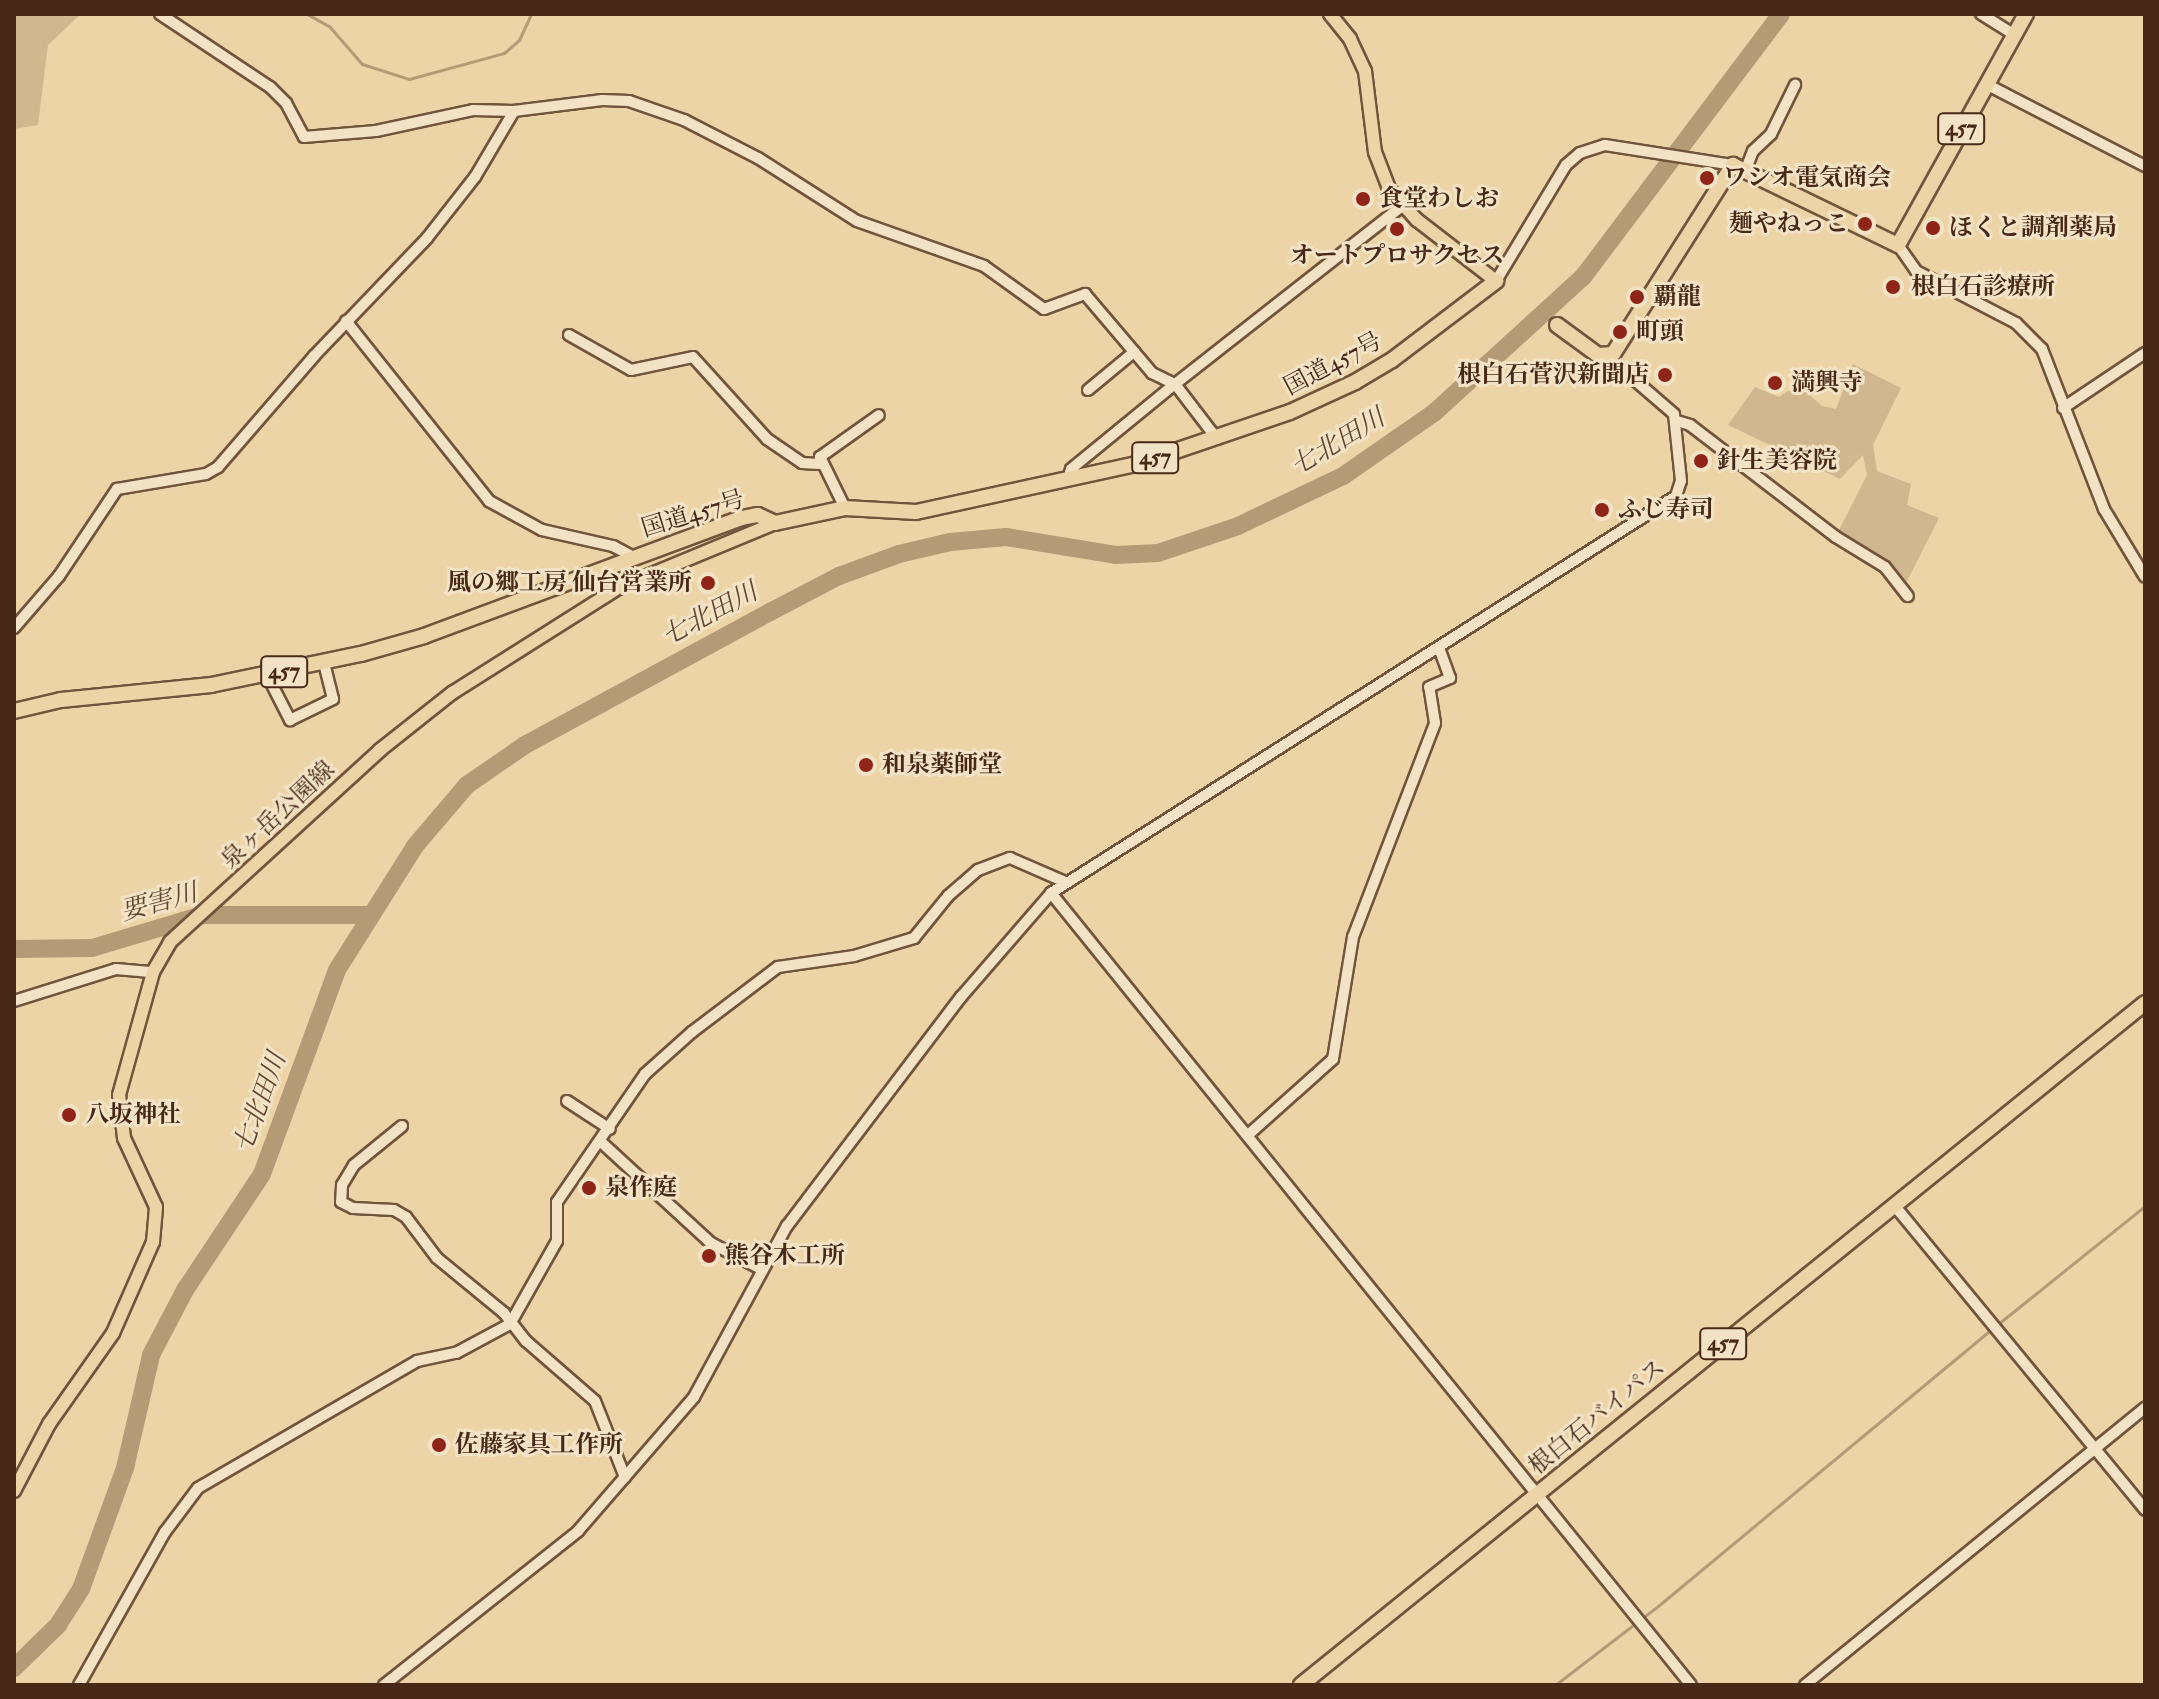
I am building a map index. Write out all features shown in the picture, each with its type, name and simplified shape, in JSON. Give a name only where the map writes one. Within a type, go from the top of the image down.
[{"type":"highway","name":"457","points":[[1898,245],[2026,14]]},
{"type":"highway","points":[[1557,325],[1588,350],[1608,357],[1739,167],[1898,245]]},
{"type":"highway","name":"国道457号","points":[[14,711],[61,700],[267,675],[324,664],[424,636],[632,556],[742,518],[758,515],[775,523],[845,508],[916,512],[1068,479],[1217,439],[1355,382],[1496,281]]},
{"type":"highway","name":"根白石バイパス","points":[[1301,1685],[2145,1003]]},
{"type":"main road","points":[[1330,14],[1362,63],[1380,169],[1402,206],[1496,281]]},
{"type":"main road","name":"泉ヶ岳公園線","points":[[14,1491],[49,1424],[113,1333],[153,1242],[156,1207],[124,1138],[119,1095],[153,972],[182,929],[380,750],[523,644],[618,588],[775,523]]},
{"type":"street","points":[[160,14],[270,87],[286,103],[304,137],[376,131],[473,110],[514,111],[610,99],[684,120],[758,158],[857,221],[984,266],[1044,309],[1085,294],[1152,373],[1175,384],[1217,439]]},
{"type":"street","points":[[1981,14],[2014,35]]},
{"type":"street","points":[[1986,84],[2145,166]]},
{"type":"street","points":[[1496,281],[1572,159],[1597,146],[1622,147],[1739,167],[1771,134],[1795,85]]},
{"type":"street","points":[[14,628],[59,576],[117,489],[206,474],[218,467],[346,321],[451,210],[514,111]]},
{"type":"street","points":[[1068,479],[1071,469],[1402,206]]},
{"type":"street","points":[[1898,245],[1916,271],[2030,334],[2053,366],[2063,408],[2104,509],[2145,577]]},
{"type":"street","points":[[346,321],[489,501],[542,530],[613,546],[632,556]]},
{"type":"street","points":[[569,335],[631,370],[693,357],[767,439],[802,463],[819,464]]},
{"type":"street","points":[[1088,390],[1134,352]]},
{"type":"street","points":[[2063,408],[2145,353]]},
{"type":"street","points":[[1608,357],[1677,421],[1690,425],[1827,531],[1885,567],[1908,596]]},
{"type":"street","points":[[845,508],[819,464],[820,457],[879,415]]},
{"type":"street","points":[[384,1685],[550,1556],[625,1477],[702,1386],[761,1269],[802,1206],[961,997],[1063,881],[1439,648],[1676,496],[1681,481],[1677,421]]},
{"type":"street","points":[[1248,1135],[1333,1059],[1353,937],[1435,723],[1429,687],[1450,678],[1439,648]]},
{"type":"street","points":[[267,675],[290,720],[333,699],[324,664]]},
{"type":"street","points":[[79,1685],[165,1532],[198,1488],[417,1361],[456,1353],[510,1324],[557,1241],[557,1202],[645,1074],[778,967],[854,956],[914,938],[948,896],[978,870],[1010,858],[1063,881]]},
{"type":"street","points":[[1051,893],[1691,1685]]},
{"type":"street","points":[[14,1001],[116,969],[153,972]]},
{"type":"street","points":[[567,1101],[610,1129]]},
{"type":"street","points":[[402,1126],[354,1165],[342,1185],[341,1202],[402,1214],[437,1258],[595,1401],[625,1477]]},
{"type":"street","points":[[600,1141],[711,1243],[761,1269]]},
{"type":"street","points":[[1894,1205],[2145,1510]]},
{"type":"street","points":[[1805,1685],[2145,1408]]},
{"type":"shaded area","points":[[14,14],[81,14],[48,45],[38,125],[14,129]]},
{"type":"shaded area","points":[[1853,364],[1901,388],[1873,445],[1877,471],[1911,484],[1907,505],[1939,518],[1906,583],[1884,560],[1838,532],[1867,475],[1863,455],[1840,479],[1728,425],[1755,387],[1779,397],[1788,391],[1806,392],[1822,406],[1836,409]]},
{"type":"waterway","points":[[307,14],[329,26],[362,64],[409,79],[504,53],[519,40],[531,14]]},
{"type":"waterway","name":"七北田川","points":[[14,1668],[58,1625],[81,1589],[125,1468],[151,1355],[185,1290],[262,1174],[337,970],[415,846],[467,785],[525,745],[770,612],[839,576],[899,554],[950,542],[1006,537],[1116,555],[1158,553],[1238,526],[1343,476],[1435,412],[1583,277],[1781,14]]},
{"type":"waterway","name":"要害川","points":[[14,949],[92,948],[203,915],[367,915]]},
{"type":"waterway","points":[[1998,1324],[2145,1206]]},
{"type":"waterway","points":[[1555,1685],[1658,1606],[1992,1329]]},
{"type":"place","name":"ワシオ電気商会","points":[[1707,178]]},
{"type":"place","name":"食堂わしお","points":[[1363,199]]},
{"type":"place","name":"麺やねっこ","points":[[1865,224]]},
{"type":"place","name":"ほくと調剤薬局","points":[[1933,228]]},
{"type":"place","name":"オートプロサクセス","points":[[1397,229]]},
{"type":"place","name":"根白石診療所","points":[[1893,287]]},
{"type":"place","name":"覇龍","points":[[1637,297]]},
{"type":"place","name":"町頭","points":[[1620,332]]},
{"type":"place","name":"根白石菅沢新聞店","points":[[1665,375]]},
{"type":"place","name":"満興寺","points":[[1775,383]]},
{"type":"place","name":"針生美容院","points":[[1701,461]]},
{"type":"place","name":"ふじ寿司","points":[[1602,510]]},
{"type":"place","name":"風の郷工房 仙台営業所","points":[[708,583]]},
{"type":"place","name":"和泉薬師堂","points":[[866,765]]},
{"type":"place","name":"八坂神社","points":[[69,1115]]},
{"type":"place","name":"泉作庭","points":[[589,1188]]},
{"type":"place","name":"熊谷木工所","points":[[709,1256]]},
{"type":"place","name":"佐藤家具工作所","points":[[439,1445]]}]
